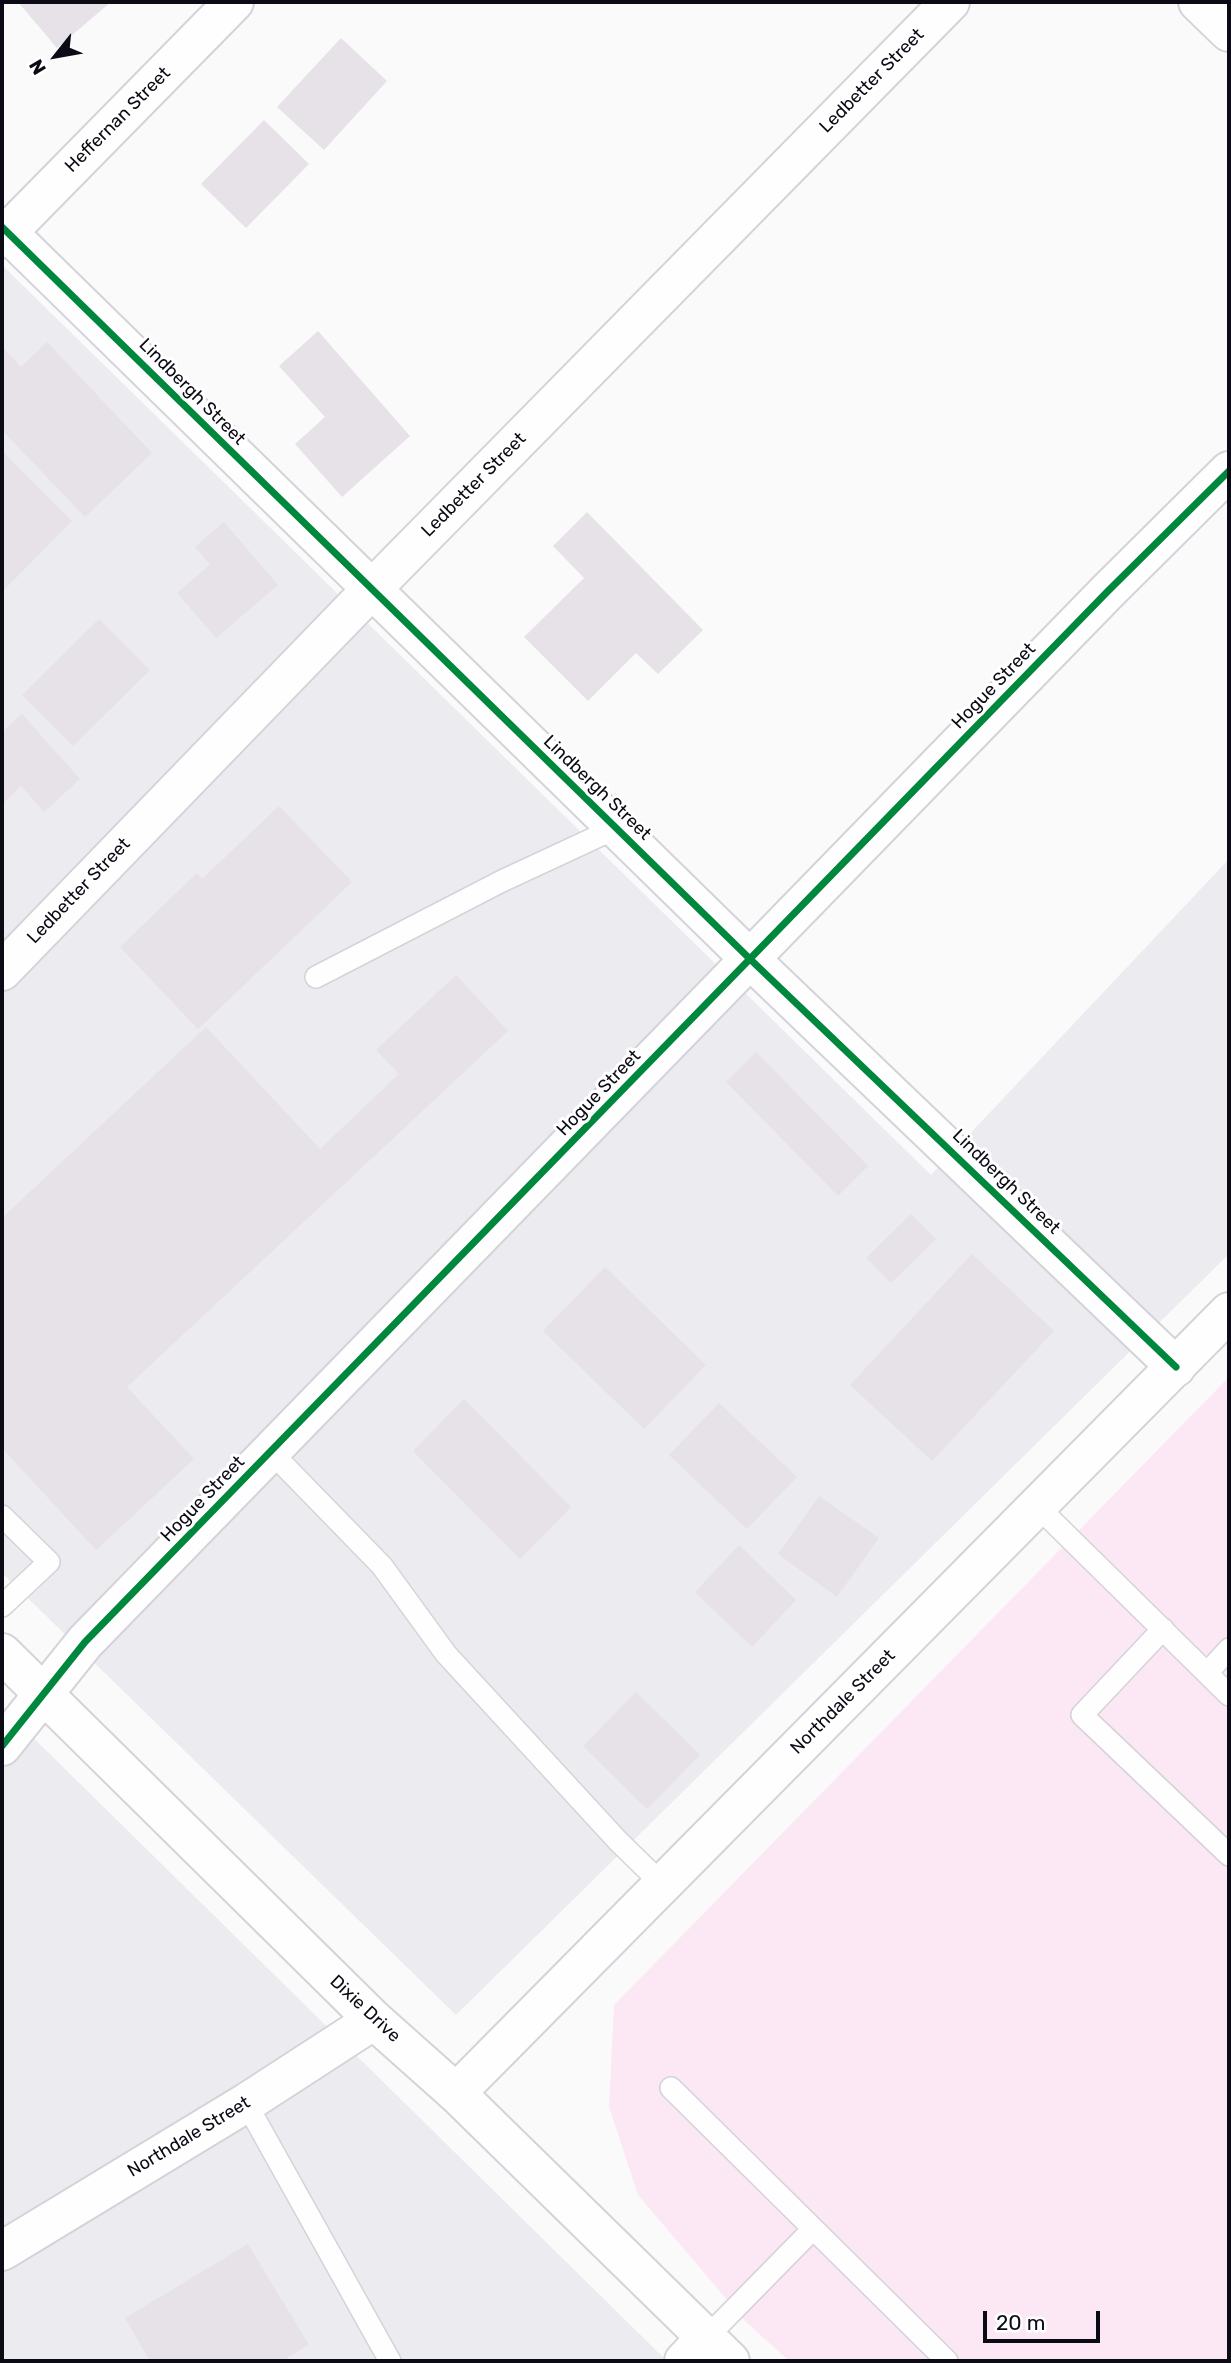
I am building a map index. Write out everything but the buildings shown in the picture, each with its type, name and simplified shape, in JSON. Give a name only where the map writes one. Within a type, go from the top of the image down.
[{"type":"street","name":"Heffernan Street","points":[[4,232],[234,2]]},
{"type":"street","name":"Ledbetter Street","points":[[2,971],[371,590],[950,2]]},
{"type":"street","points":[[1198,2],[1229,32]]},
{"type":"street","name":"Lindbergh Street","points":[[4,232],[751,960],[1176,1367]]},
{"type":"street","name":"Hogue Street","points":[[2,1746],[85,1642],[1099,601],[1229,471]]},
{"type":"street","name":"Northdale Street","points":[[456,2092],[1229,1312]]},
{"type":"street","name":"Dixie Drive","points":[[2,1653],[374,2020],[456,2092],[707,2354]]},
{"type":"street","name":"Northdale Street","points":[[2,2251],[246,2103],[374,2020]]},
{"type":"lane","points":[[316,977],[502,881],[616,828]]},
{"type":"lane","points":[[271,1452],[382,1566],[446,1654],[618,1841],[662,1884]]},
{"type":"lane","points":[[1037,1506],[1229,1695]]},
{"type":"lane","points":[[2,1517],[49,1562],[2,1606]]},
{"type":"lane","points":[[1163,1629],[1082,1715],[1229,1855]]},
{"type":"lane","points":[[1207,1673],[1229,1649]]},
{"type":"lane","points":[[671,2088],[947,2361]]},
{"type":"lane","points":[[246,2103],[390,2361]]},
{"type":"lane","points":[[707,2354],[813,2229]]},
{"type":"shaded area","points":[[2,265],[931,1175],[1229,859],[1229,1254],[456,2015],[2,1573]]},
{"type":"shaded area","points":[[1229,1377],[1229,2361],[789,2361],[745,2321],[638,2195],[609,2107],[614,2005]]},
{"type":"shaded area","points":[[2,1707],[667,2361],[2,2361]]},
{"type":"cycle path","points":[[2,227],[751,960],[1176,1367]]},
{"type":"cycle path","points":[[2,1746],[85,1642],[1108,591],[1229,471]]}]
